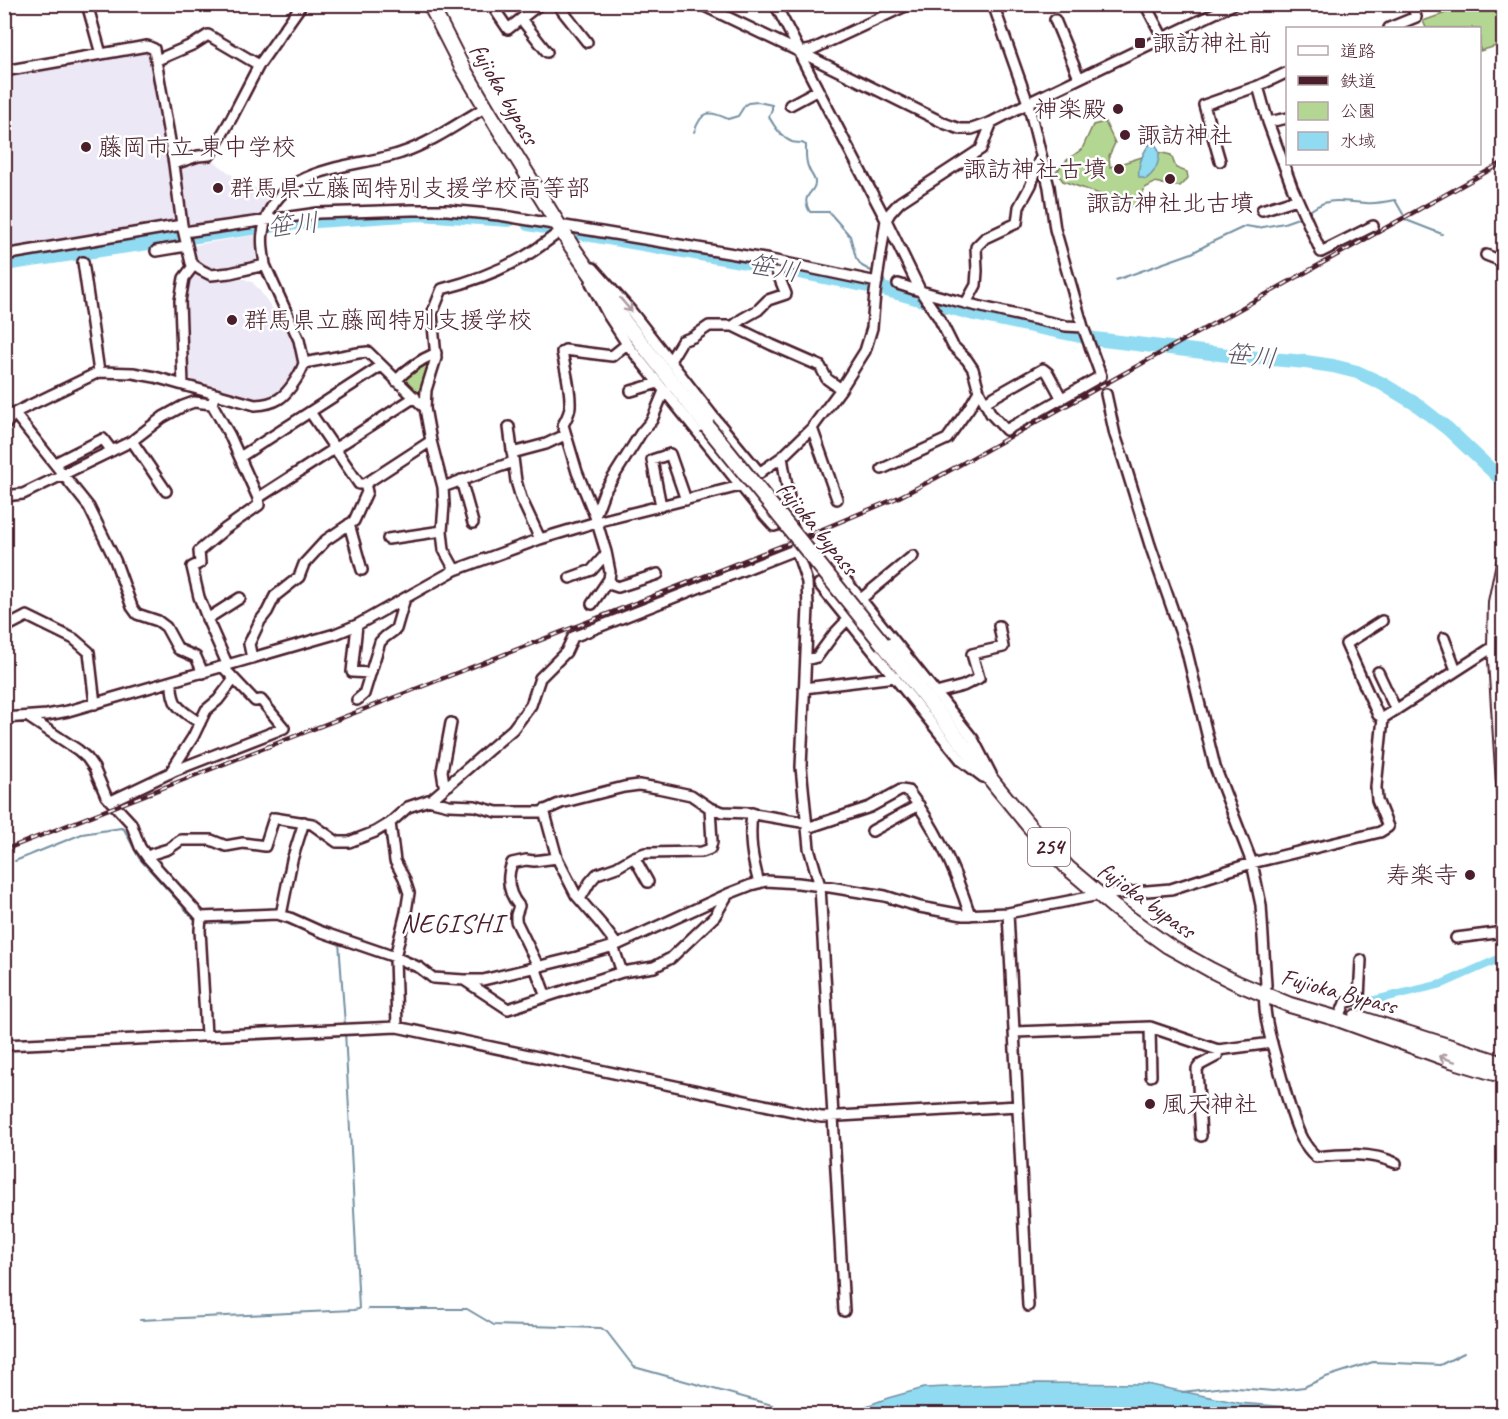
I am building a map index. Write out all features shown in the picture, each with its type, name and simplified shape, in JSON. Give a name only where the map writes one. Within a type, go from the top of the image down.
[{"type":"highway","name":"fujioka bypass","points":[[430,4],[461,65],[560,228],[624,321],[997,788],[1068,868],[1123,915],[1168,946],[1211,970],[1264,994]]},
{"type":"highway","name":"Fujioka Bypass","points":[[1264,994],[1293,999],[1341,1013],[1495,1061],[1503,1066]]},
{"type":"highway","name":"Fujioka Bypass","points":[[1264,994],[1451,1060],[1494,1073],[1503,1073]]},
{"type":"main road","points":[[1503,558],[1495,603],[1499,643],[1503,799]]},
{"type":"street","points":[[87,4],[101,54]]},
{"type":"street","points":[[174,164],[198,156],[210,155],[259,65],[302,4]]},
{"type":"street","points":[[492,4],[508,29],[540,4]]},
{"type":"street","points":[[557,4],[587,42]]},
{"type":"street","points":[[700,4],[960,129],[972,129],[992,122],[1163,38],[1211,9],[1234,4]]},
{"type":"street","points":[[775,4],[922,293],[953,346],[973,369],[979,391],[991,414],[1006,430],[1101,376],[1085,333],[1055,229],[1050,194],[1028,103],[993,4]]},
{"type":"street","points":[[800,52],[811,50],[910,4]]},
{"type":"street","points":[[1145,4],[1163,38]]},
{"type":"street","points":[[1410,25],[1416,18],[1415,6]]},
{"type":"street","points":[[521,19],[547,52]]},
{"type":"street","points":[[1055,20],[1079,78]]},
{"type":"street","points":[[157,60],[194,44],[208,35],[259,65]]},
{"type":"street","points":[[4,71],[147,46],[154,49],[186,246],[191,263],[201,270],[220,275],[265,265]]},
{"type":"street","points":[[1220,161],[1204,105],[1258,86],[1286,72]]},
{"type":"street","points":[[1258,86],[1268,122],[1297,200],[1321,252],[1372,226]]},
{"type":"street","points":[[790,105],[818,90]]},
{"type":"street","points":[[4,427],[9,413],[99,372],[144,375],[183,385],[214,399],[255,405],[267,404],[282,398],[302,371],[304,363],[299,340],[265,265],[262,235],[270,208],[281,194],[298,181],[321,171],[400,154],[486,107]]},
{"type":"street","points":[[1268,122],[1286,118]]},
{"type":"street","points":[[4,718],[68,711],[335,634],[357,625],[455,570],[595,519],[661,506],[740,486],[782,457],[812,428],[865,351],[872,328],[886,220],[890,213],[900,201],[981,149],[992,122]]},
{"type":"street","points":[[966,303],[976,285],[976,247],[985,238],[1017,223],[1019,207],[1042,159]]},
{"type":"street","points":[[1262,210],[1297,200]]},
{"type":"street","points":[[4,255],[183,228],[265,223],[318,213],[447,210],[499,215],[560,228],[877,278]]},
{"type":"street","points":[[455,570],[444,550],[442,487],[425,408],[426,390],[436,358],[432,314],[442,289],[472,281],[524,258],[560,228]]},
{"type":"street","points":[[156,251],[186,246]]},
{"type":"street","points":[[572,247],[608,315],[627,344],[740,486],[774,526],[792,520]]},
{"type":"street","points":[[572,247],[613,290],[760,473]]},
{"type":"street","points":[[1486,255],[1503,262]]},
{"type":"street","points":[[83,262],[99,372]]},
{"type":"street","points":[[183,385],[180,301],[184,278],[194,265]]},
{"type":"street","points":[[733,326],[758,310],[768,300],[786,294],[777,272]]},
{"type":"street","points":[[898,284],[922,293],[1066,326],[1085,333]]},
{"type":"street","points":[[670,361],[682,341],[693,337],[709,326],[733,326],[820,366],[827,379],[841,389]]},
{"type":"street","points":[[592,604],[609,579],[610,572],[595,519],[565,435],[563,425],[570,406],[569,388],[561,352],[565,350],[612,356],[627,344]]},
{"type":"street","points":[[304,363],[368,352],[425,408]]},
{"type":"street","points":[[396,381],[404,371],[436,353]]},
{"type":"street","points":[[240,457],[381,366]]},
{"type":"street","points":[[985,402],[1043,369],[1048,373],[1062,399]]},
{"type":"street","points":[[631,391],[658,383]]},
{"type":"street","points":[[595,519],[604,492],[641,433],[652,420],[664,391]]},
{"type":"street","points":[[882,469],[947,439],[979,391]]},
{"type":"street","points":[[1106,394],[1115,435],[1186,648],[1215,767],[1252,863],[1261,905],[1266,985],[1264,1005],[1272,1043],[1296,1126],[1308,1148],[1316,1157],[1340,1154],[1373,1156],[1396,1163]]},
{"type":"street","points":[[258,498],[415,397]]},
{"type":"street","points":[[4,496],[23,494],[132,441],[163,417],[183,406],[214,399]]},
{"type":"street","points":[[111,801],[170,773],[284,728],[261,700],[255,700],[234,679],[225,666],[199,597],[192,567],[200,563],[199,550],[259,505],[258,498],[214,399]]},
{"type":"street","points":[[310,412],[359,484],[365,484],[431,441]]},
{"type":"street","points":[[9,413],[55,463],[89,507],[115,560],[132,607],[137,614],[158,621],[166,627],[178,649],[196,657],[203,673]]},
{"type":"street","points":[[509,427],[516,481],[521,498],[540,539]]},
{"type":"street","points":[[812,428],[837,500]]},
{"type":"street","points":[[442,487],[565,435]]},
{"type":"street","points":[[55,463],[103,439],[112,451]]},
{"type":"street","points":[[132,441],[166,490]]},
{"type":"street","points":[[661,506],[652,460],[670,454],[686,500]]},
{"type":"street","points":[[782,457],[796,550],[807,582],[808,607],[801,767],[808,848],[820,886],[844,1311]]},
{"type":"street","points":[[461,480],[473,523]]},
{"type":"street","points":[[252,658],[249,644],[275,596],[299,578],[304,564],[326,540],[354,521],[367,492],[365,484]]},
{"type":"street","points":[[350,524],[362,570]]},
{"type":"street","points":[[388,539],[442,531]]},
{"type":"street","points":[[147,857],[168,849],[182,840],[211,840],[226,846],[243,843],[264,846],[274,818],[312,824],[337,842],[349,842],[375,832],[390,823],[408,807],[428,800],[449,785],[513,729],[531,705],[540,678],[566,652],[573,636],[815,542],[972,739],[987,763],[997,788]]},
{"type":"street","points":[[570,578],[592,570],[606,554]]},
{"type":"street","points":[[806,660],[817,657],[863,602],[913,556]]},
{"type":"street","points":[[609,579],[612,585],[618,586],[658,574]]},
{"type":"street","points":[[807,582],[819,584],[845,578]]},
{"type":"street","points":[[819,584],[962,761],[997,788]]},
{"type":"street","points":[[207,619],[240,598]]},
{"type":"street","points":[[357,700],[364,694],[380,642],[396,629],[405,598]]},
{"type":"street","points":[[4,627],[27,616],[74,639],[89,652],[95,704]]},
{"type":"street","points":[[1382,621],[1346,644],[1378,715],[1383,718]]},
{"type":"street","points":[[357,625],[352,672],[370,674]]},
{"type":"street","points":[[936,693],[963,686],[980,678],[972,654],[1003,647],[999,626]]},
{"type":"street","points":[[1444,638],[1456,670]]},
{"type":"street","points":[[1383,718],[1499,643]]},
{"type":"street","points":[[1378,672],[1396,710]]},
{"type":"street","points":[[804,688],[895,677]]},
{"type":"street","points":[[170,773],[193,737],[206,711],[234,679]]},
{"type":"street","points":[[172,681],[172,695],[179,710],[200,723]]},
{"type":"street","points":[[28,717],[87,758],[106,796],[130,823],[147,857],[201,917],[206,1035]]},
{"type":"street","points":[[201,917],[271,913],[281,915],[319,932],[395,957],[420,968],[433,978],[464,981],[505,976],[615,945],[728,894],[766,882],[798,883],[885,896],[920,907],[970,915],[1008,913],[1099,895],[1170,889],[1252,863],[1380,832],[1388,827],[1377,800],[1376,787],[1383,718]]},
{"type":"street","points":[[449,785],[444,784],[442,771],[451,723]]},
{"type":"street","points":[[428,800],[449,805],[475,806],[497,812],[542,812],[561,803],[639,785],[691,795],[710,808],[723,812],[752,813],[807,825],[870,807],[901,790],[908,791],[919,805],[948,858],[970,915]]},
{"type":"street","points":[[872,831],[919,805]]},
{"type":"street","points":[[580,899],[597,874],[617,867],[634,857],[645,854],[702,852],[710,849],[712,842],[710,808]]},
{"type":"street","points":[[544,810],[557,858],[576,895],[601,924],[615,945],[622,972]]},
{"type":"street","points":[[752,813],[750,827],[752,858],[759,883]]},
{"type":"street","points":[[281,915],[292,860],[304,822]]},
{"type":"street","points":[[390,823],[395,861],[409,893],[395,957],[397,1027]]},
{"type":"street","points":[[634,857],[648,882]]},
{"type":"street","points":[[546,997],[516,921],[519,906],[513,900],[510,892],[508,874],[512,863],[518,861],[557,858]]},
{"type":"street","points":[[464,981],[508,1009],[622,972],[654,968],[671,958],[715,916],[728,894]]},
{"type":"street","points":[[1008,913],[1028,1306]]},
{"type":"street","points":[[1456,938],[1503,932]]},
{"type":"street","points":[[1341,1013],[1345,1003],[1359,998],[1361,960]]},
{"type":"street","points":[[4,1045],[397,1027],[826,1118],[1018,1106]]},
{"type":"street","points":[[1015,1032],[1150,1027],[1218,1050],[1272,1043]]},
{"type":"street","points":[[1150,1027],[1151,1076]]},
{"type":"street","points":[[1201,1136],[1197,1069],[1217,1056],[1218,1050]]},
{"type":"shaded area","name":"藤岡市立 東中学校","points":[[147,50],[152,53],[178,219],[174,223],[5,249],[5,74]]},
{"type":"shaded area","name":"群馬県立藤岡特別支援学校高等部","points":[[199,159],[211,159],[240,181],[269,195],[259,218],[188,228],[178,167]]},
{"type":"shaded area","points":[[255,235],[255,263],[228,271],[204,268],[193,258],[189,246]]},
{"type":"shaded area","name":"群馬県立藤岡特別支援学校","points":[[196,271],[215,280],[245,279],[258,288],[293,338],[301,368],[284,393],[270,400],[258,401],[193,382],[186,370],[183,302],[188,282],[192,273]]},
{"type":"green space","points":[[1471,4],[1477,6],[1503,5],[1503,44],[1481,51],[1481,27],[1426,27],[1423,21]]},
{"type":"green space","points":[[1105,122],[1115,143],[1109,156],[1110,167],[1158,152],[1171,155],[1176,168],[1187,172],[1188,178],[1180,186],[1169,186],[1156,182],[1145,188],[1137,205],[1127,208],[1114,205],[1102,195],[1063,181],[1056,172],[1082,149],[1093,125]]},
{"type":"green space","points":[[434,357],[423,398],[402,380],[409,372]]},
{"type":"water","points":[[1153,142],[1159,151],[1156,167],[1146,179],[1139,177],[1142,158]]},
{"type":"water","points":[[1037,1383],[1146,1384],[1239,1403],[1337,1411],[1346,1414],[845,1414],[924,1388]]},
{"type":"waterway","points":[[694,132],[700,119],[707,114],[716,114],[728,119],[738,116],[748,103],[758,102],[772,105],[769,117],[779,131],[792,142],[806,145],[807,163],[815,182],[806,201],[810,212],[829,212],[850,236],[856,258],[862,266],[875,273]]},
{"type":"waterway","points":[[1306,214],[1321,204],[1334,201],[1380,203],[1395,200],[1403,214]]},
{"type":"waterway","name":"笹川","points":[[4,264],[259,227],[317,221],[420,214],[509,220]]},
{"type":"waterway","points":[[1116,280],[1192,253],[1246,226],[1258,228],[1301,217]]},
{"type":"waterway","points":[[1406,220],[1442,234]]},
{"type":"waterway","name":"笹川","points":[[528,224],[774,267],[883,289],[974,314],[1095,339],[1306,362],[1357,372],[1416,404],[1448,429],[1504,482]]},
{"type":"waterway","points":[[880,276],[883,277],[887,290]]},
{"type":"waterway","points":[[15,861],[82,834],[121,828],[124,829],[139,858],[196,921]]},
{"type":"waterway","points":[[202,922],[229,923],[280,919]]},
{"type":"waterway","points":[[316,934],[339,942],[345,1025]]},
{"type":"waterway","points":[[1358,1004],[1442,984],[1503,957]]},
{"type":"waterway","points":[[140,1320],[359,1309],[345,1031]]},
{"type":"waterway","points":[[368,1309],[467,1309],[494,1325],[601,1328],[607,1332],[634,1367],[772,1405],[780,1414]]},
{"type":"waterway","points":[[1182,1392],[1225,1387],[1273,1391],[1304,1387],[1326,1377],[1373,1362],[1440,1365],[1464,1353]]},
{"type":"railway","points":[[4,850],[794,541],[897,498],[1504,162]]},
{"type":"place","name":"諏訪神社前","points":[[1140,43]]},
{"type":"place","name":"神楽殿","points":[[1118,109]]},
{"type":"place","name":"諏訪神社","points":[[1125,135]]},
{"type":"place","name":"藤岡市立 東中学校","points":[[86,147]]},
{"type":"place","name":"諏訪神社古墳","points":[[1119,169]]},
{"type":"place","name":"諏訪神社北古墳","points":[[1170,179]]},
{"type":"place","name":"群馬県立藤岡特別支援学校高等部","points":[[218,188]]},
{"type":"place","name":"群馬県立藤岡特別支援学校","points":[[232,320]]},
{"type":"place","name":"寿楽寺","points":[[1470,875]]},
{"type":"place","name":"風天神社","points":[[1150,1104]]},
{"type":"district","name":"NEGISHI","points":[[452,923]]}]
